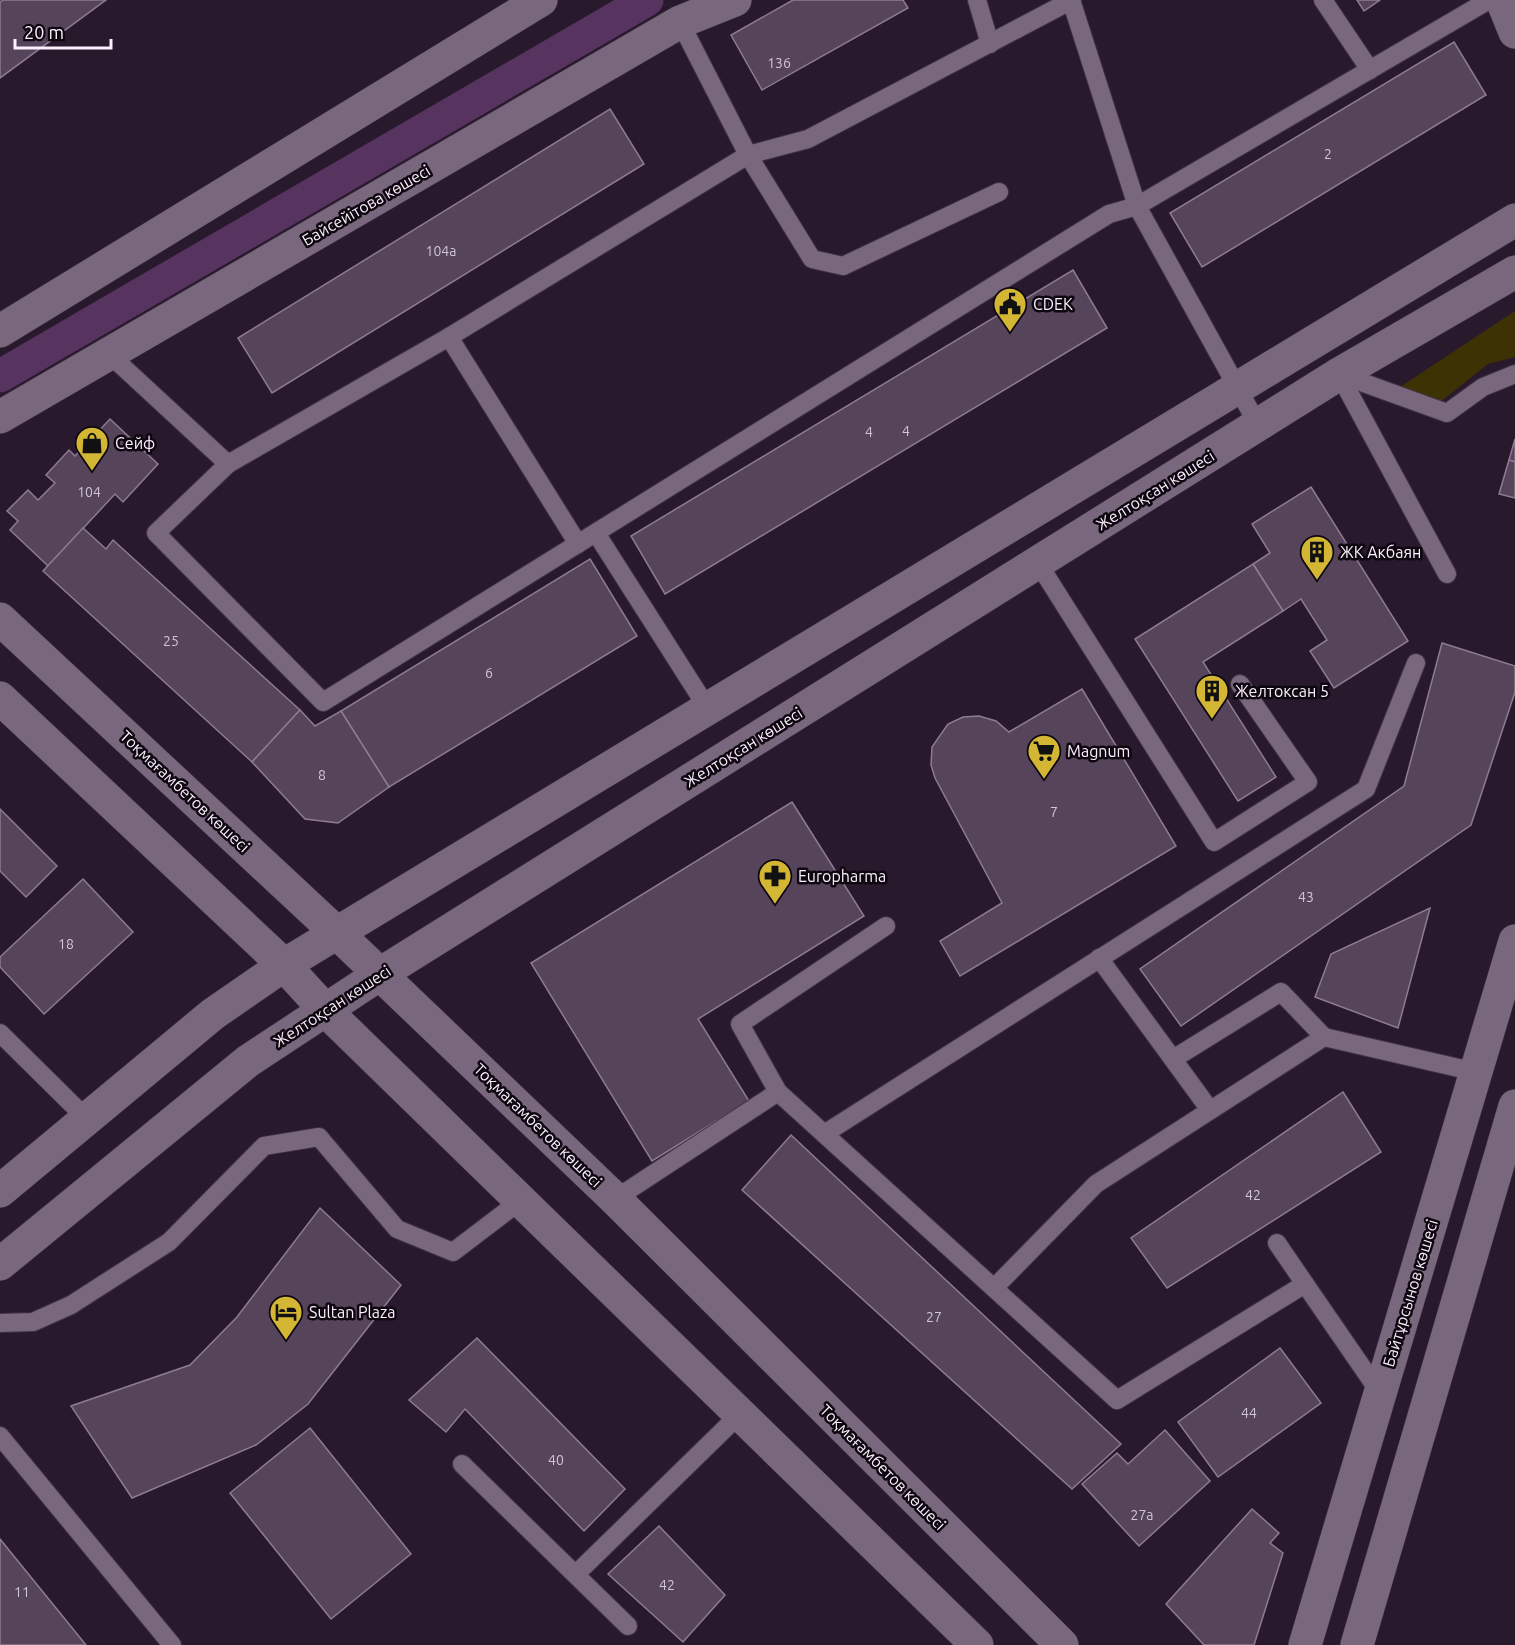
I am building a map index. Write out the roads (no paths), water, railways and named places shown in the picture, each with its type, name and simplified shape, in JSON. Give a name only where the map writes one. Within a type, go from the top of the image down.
[{"type":"street","points":[[0,331],[541,0]]},
{"type":"street","name":"Байсейітова көшесі","points":[[0,417],[109,354],[676,11],[735,0]]},
{"type":"street","points":[[1502,0],[1515,32]]},
{"type":"street","points":[[0,1191],[213,1014],[284,966],[1515,219]]},
{"type":"street","name":"Желтоқсан көшесі","points":[[0,1264],[248,1060],[380,974],[1339,374],[1514,274]]},
{"type":"street","name":"Тоқмағамбетов көшесі","points":[[0,620],[338,934],[615,1199],[1062,1645]]},
{"type":"street","points":[[0,698],[284,966],[326,1011],[977,1645]]},
{"type":"street","name":"Байтұрсынов көшесі","points":[[1305,1645],[1515,941]]},
{"type":"street","points":[[1357,1645],[1515,1106]]},
{"type":"lane","points":[[977,0],[990,44]]},
{"type":"lane","points":[[1258,425],[1137,207],[1071,0],[808,139],[748,155],[449,337],[228,464],[156,533],[323,702],[1109,214],[1137,207],[1489,0]]},
{"type":"lane","points":[[1323,0],[1370,70]]},
{"type":"lane","points":[[676,11],[748,155],[812,259],[843,266],[999,192]]},
{"type":"lane","points":[[449,337],[578,544]]},
{"type":"lane","points":[[109,354],[228,464]]},
{"type":"lane","points":[[1339,374],[1447,413],[1483,387],[1515,374]]},
{"type":"lane","points":[[1339,374],[1448,574]]},
{"type":"lane","points":[[596,533],[708,710]]},
{"type":"lane","points":[[1038,563],[1214,842],[1308,782],[1240,684]]},
{"type":"lane","points":[[824,1134],[1366,789],[1416,663]]},
{"type":"lane","points":[[886,926],[740,1024],[778,1092],[1118,1400],[1305,1284]]},
{"type":"lane","points":[[1100,958],[1210,1110]]},
{"type":"lane","points":[[1173,1059],[1281,992],[1324,1037],[1476,1072]]},
{"type":"lane","points":[[0,1033],[87,1119]]},
{"type":"lane","points":[[994,1288],[1096,1184],[1324,1037]]},
{"type":"lane","points":[[615,1199],[778,1092]]},
{"type":"lane","points":[[0,1323],[33,1322],[71,1305],[169,1242],[264,1146],[319,1137],[398,1228],[453,1252],[520,1201]]},
{"type":"lane","points":[[1277,1243],[1380,1394]]},
{"type":"lane","points":[[576,1574],[740,1414]]},
{"type":"lane","points":[[0,1436],[172,1645]]},
{"type":"lane","points":[[462,1464],[628,1626]]},
{"type":"waterway","points":[[0,376],[647,0]]},
{"type":"place","name":"CDEK","points":[[1010,333]]},
{"type":"place","name":"Сейф","points":[[92,472]]},
{"type":"place","name":"ЖК Акбаян","points":[[1317,581]]},
{"type":"place","name":"Желтоксан 5","points":[[1212,720]]},
{"type":"place","name":"Magnum","points":[[1044,780]]},
{"type":"place","name":"Europharma","points":[[775,905]]},
{"type":"place","name":"Sultan Plaza","points":[[286,1341]]}]
